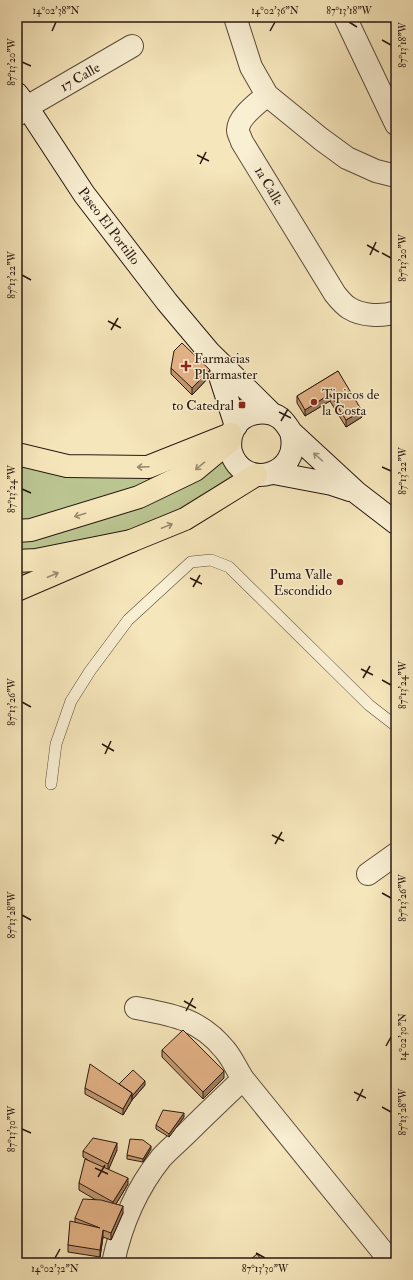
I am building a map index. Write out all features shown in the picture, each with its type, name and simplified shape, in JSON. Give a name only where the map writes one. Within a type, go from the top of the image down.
[{"type":"main road","points":[[17,454],[67,466],[148,468],[232,434]]},
{"type":"main road","points":[[17,531],[31,530],[139,497],[195,470],[232,434]]},
{"type":"main road","points":[[17,590],[185,519],[265,474]]},
{"type":"main road","points":[[17,561],[36,560],[131,541]]},
{"type":"street","points":[[235,17],[251,67],[267,95],[347,158],[376,171],[396,176]]},
{"type":"street","points":[[345,17],[396,124]]},
{"type":"street","name":"17 Calle","points":[[20,105],[132,46]]},
{"type":"street","name":"1a Calle","points":[[267,95],[244,116],[239,124],[238,131],[242,142],[335,294],[348,308],[368,315],[396,312]]},
{"type":"street","name":"Paseo El Portillo","points":[[20,105],[84,194],[167,302],[209,352],[272,414]]},
{"type":"street","name":"Paseo El Portillo","points":[[209,352],[219,373],[232,434]]},
{"type":"street","points":[[265,474],[284,466],[291,456],[293,444],[291,432],[287,424],[280,418],[265,412],[246,416],[232,434],[233,456],[242,469],[265,474],[332,484],[357,493],[392,514]]},
{"type":"street","points":[[291,432],[357,493]]},
{"type":"street","points":[[368,874],[396,854]]},
{"type":"street","points":[[136,1008],[167,1014],[187,1020],[206,1031],[226,1050],[243,1079],[392,1263]]},
{"type":"street","points":[[114,1263],[116,1248],[124,1225],[134,1201],[149,1175],[162,1157],[243,1079]]},
{"type":"lane","points":[[51,784],[56,744],[71,701],[90,671],[128,620],[191,562],[211,560],[229,567],[369,705],[396,726]]},
{"type":"green space","points":[[230,441],[256,475],[17,590],[17,454],[148,467]]},
{"type":"building","name":"Farmacias Pharmaster","points":[[182,343],[210,370],[192,388],[171,368],[174,351]]},
{"type":"building","name":"Tipicos de la Costa","points":[[338,371],[362,411],[346,420],[330,394],[305,410],[297,396]]},
{"type":"building","points":[[183,1030],[224,1071],[203,1092],[162,1050]]},
{"type":"building","points":[[90,1064],[132,1093],[123,1109],[85,1088]]},
{"type":"building","points":[[133,1070],[145,1081],[132,1096],[132,1093],[119,1084]]},
{"type":"building","points":[[163,1110],[184,1113],[169,1134],[156,1125]]},
{"type":"building","points":[[93,1138],[117,1143],[108,1164],[83,1151]]},
{"type":"building","points":[[130,1139],[143,1140],[151,1146],[143,1159],[127,1155]]},
{"type":"building","points":[[85,1159],[128,1178],[113,1202],[79,1183]]},
{"type":"building","points":[[83,1199],[101,1200],[123,1206],[111,1233],[103,1230],[100,1250],[68,1245],[70,1221],[100,1228],[75,1218]]},
{"type":"building","points":[[257,1254],[264,1263],[246,1263]]},
{"type":"place","name":"Farmacias Pharmaster","points":[[186,366]]},
{"type":"place","name":"Tipicos de la Costa","points":[[314,402]]},
{"type":"place","name":"to Catedral","points":[[242,405]]},
{"type":"place","name":"Puma Valle Escondido","points":[[340,582]]}]
